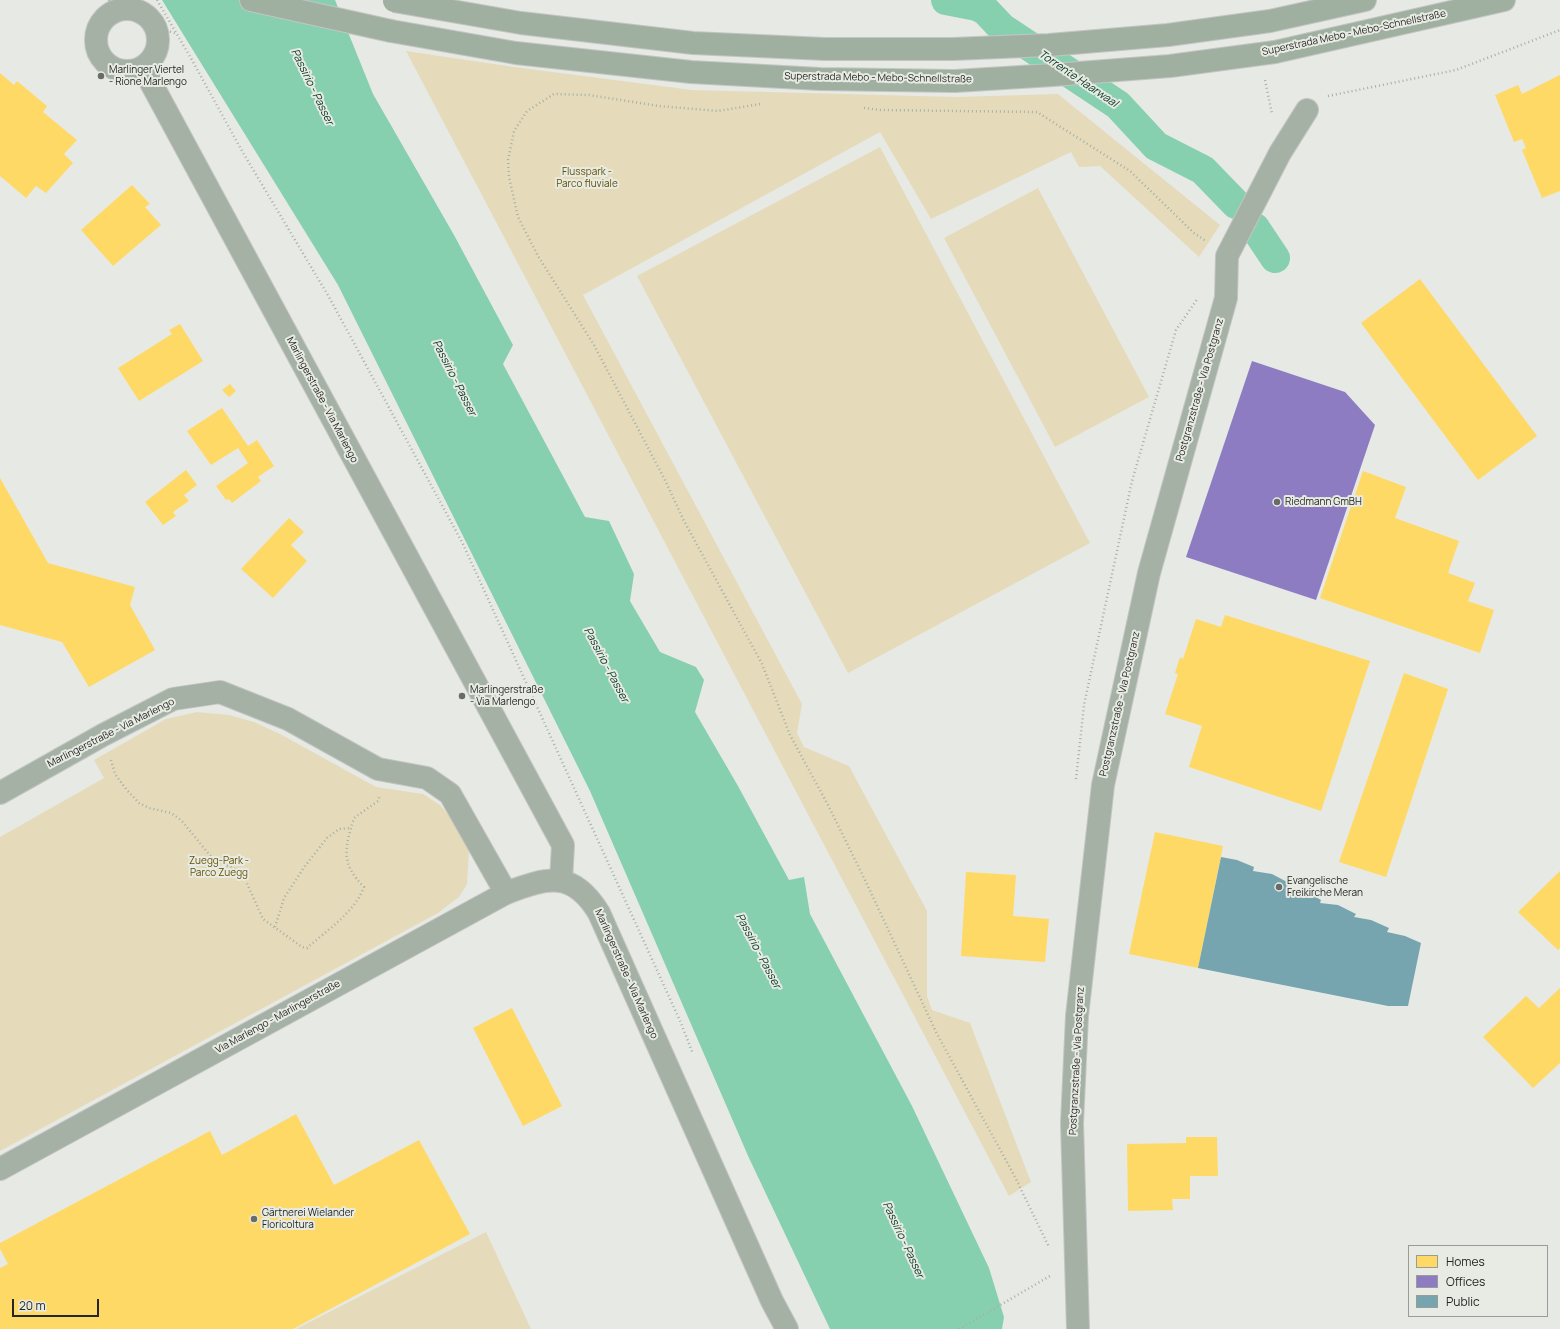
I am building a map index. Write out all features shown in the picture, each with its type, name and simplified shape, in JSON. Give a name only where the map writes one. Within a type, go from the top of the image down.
[{"type":"highway","name":"Superstrada Mebo - Mebo-Schnellstraße","points":[[251,0],[391,31],[516,53],[676,71],[820,79],[955,81],[1045,76],[1170,66],[1275,52],[1504,0]]},
{"type":"highway","points":[[389,0],[521,23],[693,43],[825,50],[953,49],[1049,45],[1168,35],[1270,21],[1365,0]]},
{"type":"street","points":[[111,6],[130,8],[146,14],[155,26],[159,42],[154,57],[143,68],[126,72],[110,67],[99,55],[95,38],[100,22],[111,6]]},
{"type":"street","name":"Marlingerstraße - Via Marlengo","points":[[143,68],[563,845],[561,881],[577,888],[590,898],[600,913],[765,1287],[787,1329]]},
{"type":"street","name":"Postgranzstraße - Via Postgranz","points":[[1078,1329],[1072,1123],[1076,1031],[1103,785],[1149,573],[1226,298],[1227,256],[1280,154],[1307,110]]},
{"type":"street","name":"Marlingerstraße - Via Marlengo","points":[[0,792],[103,735],[173,699],[220,692],[288,718],[378,769],[427,778],[450,794],[506,893]]},
{"type":"street","name":"Via Marlengo - Marlingerstraße","points":[[0,1169],[506,893],[545,880],[561,881]]},
{"type":"path","points":[[157,0],[242,151],[329,297],[463,544],[681,1023],[695,1060]]},
{"type":"path","points":[[155,26],[177,34]]},
{"type":"path","points":[[1307,110],[1321,97],[1456,70],[1560,30]]},
{"type":"path","points":[[762,103],[718,111],[659,106],[589,95],[554,94],[527,111],[514,131],[508,160],[509,177],[518,216],[538,256],[594,346],[666,482],[683,520],[762,664],[790,735],[828,804],[937,1034],[1014,1176],[1051,1252]]},
{"type":"path","points":[[858,107],[880,110],[1037,112],[1130,171],[1194,233],[1227,256]]},
{"type":"path","points":[[103,735],[115,774],[126,789],[139,802],[149,808],[170,813],[181,820],[213,859],[237,870],[244,877],[263,919],[302,947],[307,948],[343,916],[361,895],[364,887],[353,876],[345,854],[354,818],[378,801],[385,771]]},
{"type":"path","points":[[275,927],[284,898],[304,866],[327,838],[339,829],[351,828]]},
{"type":"path","points":[[959,1329],[1044,1279]]},
{"type":"green space","name":"Flusspark - Parco fluviale","points":[[406,51],[514,67],[692,90],[957,97],[1058,94],[1220,225],[1199,257],[1100,166],[1079,167],[1071,152],[931,219],[880,132],[583,295],[802,704],[797,733],[804,747],[849,766],[927,911],[927,996],[932,1010],[970,1023],[1031,1182],[1009,1196]]},
{"type":"green space","points":[[880,147],[1090,543],[848,673],[637,276]]},
{"type":"green space","points":[[1038,188],[1149,397],[1055,447],[944,238]]},
{"type":"green space","name":"Zuegg-Park - Parco Zuegg","points":[[197,712],[229,715],[254,722],[282,735],[376,787],[423,794],[440,805],[452,819],[469,850],[467,884],[459,897],[438,913],[0,1151],[0,837],[104,778],[94,760],[166,719]]},
{"type":"green space","points":[[486,1232],[531,1329],[296,1329]]},
{"type":"water","name":"Passirio - Passer","points":[[162,0],[335,0],[373,94],[454,235],[513,345],[503,364],[585,517],[609,521],[634,574],[630,601],[660,652],[696,667],[704,680],[695,712],[738,786],[789,880],[804,877],[810,914],[912,1106],[989,1268],[1004,1317],[1002,1329],[830,1329],[749,1158],[590,791],[338,285]]},
{"type":"building: Homes","points":[[0,73],[14,85],[17,81],[47,106],[43,112],[77,140],[64,154],[73,163],[46,193],[36,186],[26,198],[0,176]]},
{"type":"building: Homes","points":[[1560,75],[1560,191],[1542,198],[1522,150],[1526,148],[1522,139],[1514,142],[1495,95],[1518,85],[1522,94]]},
{"type":"building: Homes","points":[[132,185],[150,204],[145,207],[161,225],[113,266],[81,230]]},
{"type":"building: Homes","points":[[1420,279],[1537,436],[1478,480],[1361,323]]},
{"type":"building: Homes","points":[[180,324],[203,361],[139,401],[118,368],[172,334],[169,330]]},
{"type":"building: Homes","points":[[230,384],[236,391],[229,397],[222,390]]},
{"type":"building: Homes","points":[[222,408],[248,446],[257,440],[274,466],[258,477],[261,481],[232,503],[229,499],[226,500],[216,486],[248,463],[238,448],[211,465],[187,431]]},
{"type":"building: Homes","points":[[186,470],[197,485],[184,495],[189,501],[173,512],[176,516],[163,525],[145,502]]},
{"type":"building: Homes","points":[[1363,471],[1406,487],[1395,518],[1459,541],[1448,573],[1475,583],[1468,601],[1494,610],[1480,653],[1320,598]]},
{"type":"building: Homes","points":[[0,478],[48,563],[135,587],[130,605],[155,650],[89,687],[62,642],[0,625]]},
{"type":"building: Homes","points":[[289,518],[304,532],[291,545],[307,561],[273,598],[241,569]]},
{"type":"building: Homes","points":[[1225,615],[1370,661],[1321,811],[1189,767],[1202,726],[1165,714],[1178,674],[1175,673],[1180,657],[1183,659],[1196,619],[1221,627]]},
{"type":"building: Homes","points":[[1404,673],[1448,689],[1386,877],[1339,862]]},
{"type":"building: Homes","points":[[1155,832],[1223,846],[1198,968],[1129,954]]},
{"type":"building: Homes","points":[[1560,871],[1560,948],[1558,950],[1518,912]]},
{"type":"building: Homes","points":[[966,872],[1016,875],[1013,916],[1049,919],[1045,962],[961,956]]},
{"type":"building: Homes","points":[[1560,988],[1560,1063],[1533,1088],[1483,1037],[1526,996],[1539,1008]]},
{"type":"building: Homes","points":[[512,1008],[562,1106],[523,1126],[473,1028]]},
{"type":"building: Homes","name":"Gärtnerei Wielander Floricoltura","points":[[296,1114],[334,1185],[419,1140],[470,1234],[293,1329],[0,1329],[0,1268],[8,1264],[0,1249],[0,1243],[210,1131],[222,1155]]},
{"type":"building: Homes","points":[[1186,1137],[1217,1137],[1218,1176],[1190,1176],[1190,1199],[1172,1199],[1173,1210],[1128,1211],[1127,1144],[1186,1143]]},
{"type":"building: Offices","name":"Riedmann GmBH","points":[[1252,361],[1345,392],[1375,425],[1316,600],[1186,557]]},
{"type":"building: Public","points":[[1221,857],[1237,860],[1254,867],[1253,871],[1272,874],[1289,883],[1288,887],[1305,891],[1321,900],[1320,903],[1338,905],[1356,914],[1354,917],[1371,920],[1389,928],[1387,932],[1405,936],[1421,943],[1408,1006],[1388,1006],[1198,968]]},
{"type":"waterway","name":"Torrente Haarwaal","points":[[946,0],[977,6],[985,10],[1002,28],[1118,105],[1156,146],[1203,170],[1236,204]]},
{"type":"waterway","points":[[1255,228],[1275,258]]},
{"type":"place","name":"Marlinger Viertel - Rione Marlengo","points":[[101,76]]},
{"type":"place","name":"Riedmann GmBH","points":[[1277,502]]},
{"type":"place","name":"Marlingerstraße - Via Marlengo","points":[[462,696]]},
{"type":"place","name":"Evangelische Freikirche Meran","points":[[1279,887]]},
{"type":"place","name":"Gärtnerei Wielander Floricoltura","points":[[254,1219]]}]
